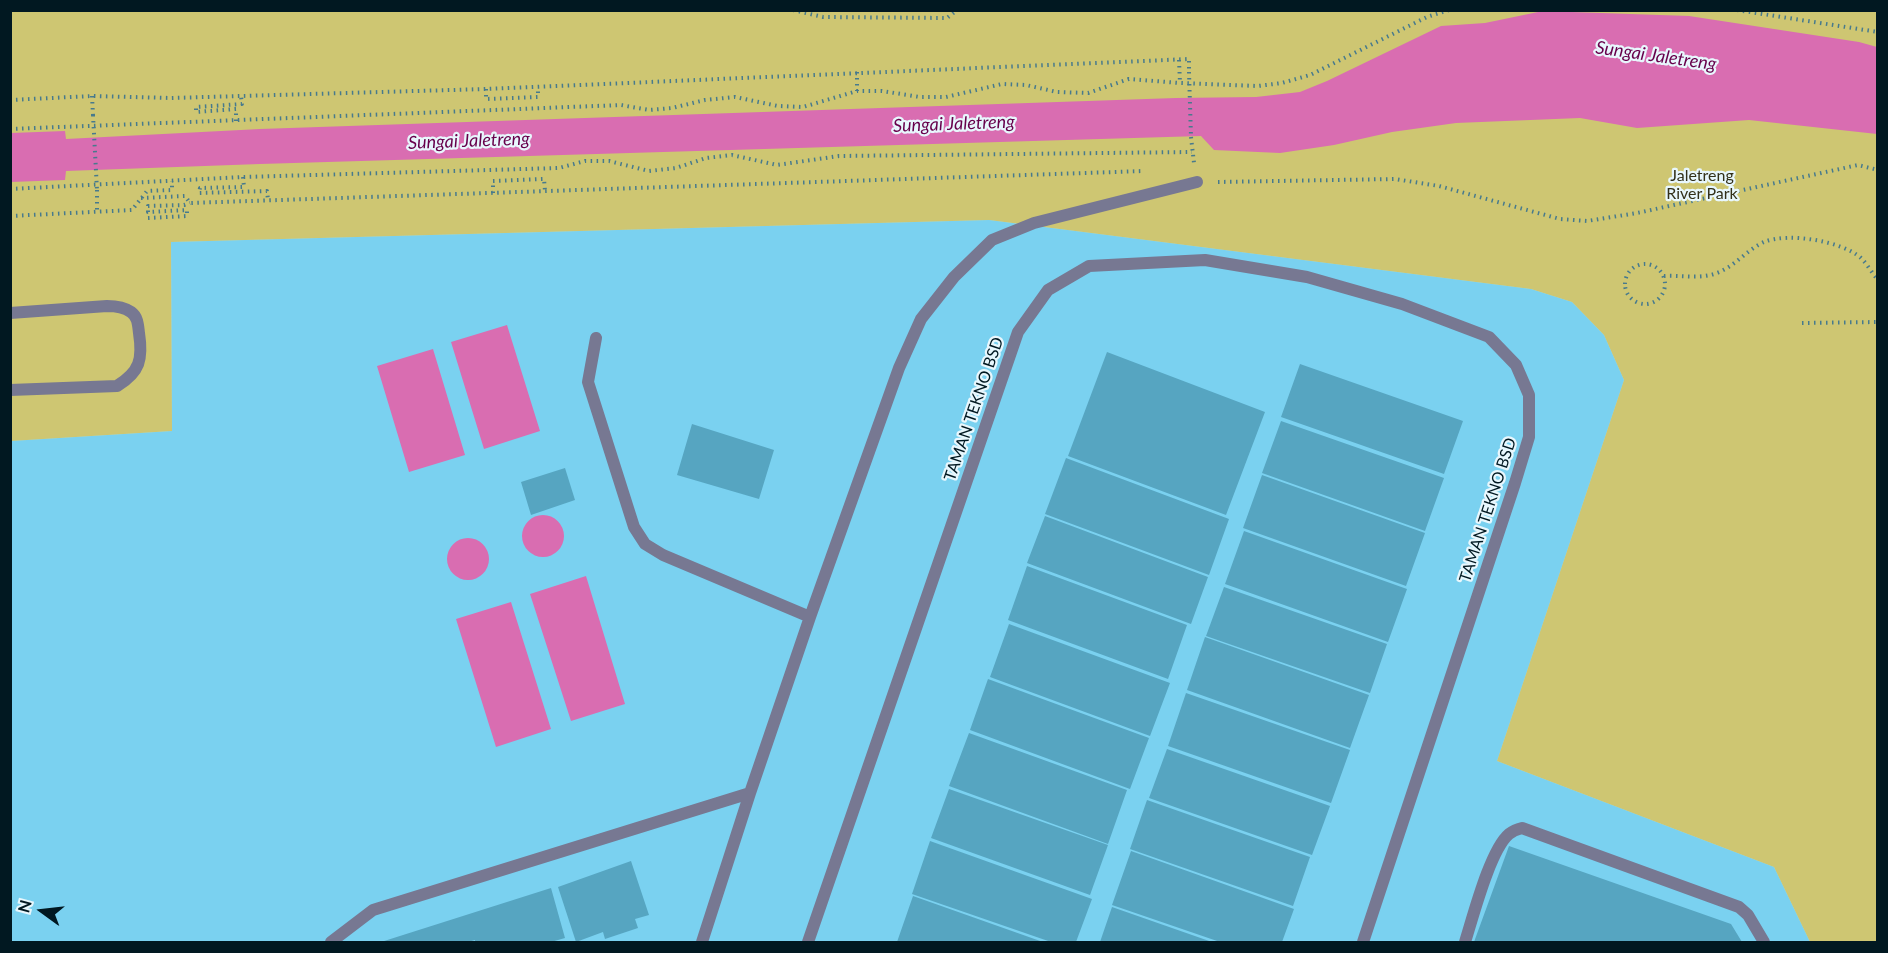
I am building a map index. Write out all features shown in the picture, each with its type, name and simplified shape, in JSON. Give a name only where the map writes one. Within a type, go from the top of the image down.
[{"type":"lane","points":[[702,942],[810,617],[899,368],[921,319],[954,277],[992,240],[1034,223],[1197,182]]},
{"type":"lane","name":"TAMAN TEKNO BSD","points":[[808,942],[1018,332],[1048,290],[1089,266],[1205,260],[1307,277],[1402,304],[1489,337],[1516,365],[1529,395],[1529,437],[1363,942]]},
{"type":"lane","points":[[10,313],[120,307],[131,312],[137,319],[141,347],[139,365],[130,378],[117,386],[10,390]]},
{"type":"lane","points":[[596,338],[588,382],[634,527],[645,544],[663,555],[810,617]]},
{"type":"lane","points":[[331,942],[373,910],[750,793]]},
{"type":"lane","points":[[1465,942],[1494,858],[1510,833],[1522,828],[1739,907],[1748,915],[1764,942]]},
{"type":"path","points":[[793,10],[823,17],[936,18],[947,18],[957,10]]},
{"type":"path","points":[[10,129],[621,105],[649,110],[735,97],[778,106],[803,107],[858,91],[946,97],[1002,84],[1026,85],[1057,92],[1088,93],[1129,79],[1258,86],[1310,75],[1427,17],[1449,10]]},
{"type":"path","points":[[1737,10],[1878,32]]},
{"type":"path","points":[[10,100],[92,96],[171,98],[486,89],[1189,59],[1191,137],[1197,182],[1395,179],[1440,186],[1560,219],[1587,221],[1637,213],[1858,165],[1878,170]]},
{"type":"path","points":[[1179,60],[1180,83]]},
{"type":"path","points":[[857,72],[858,91]]},
{"type":"path","points":[[486,89],[486,99],[513,98],[538,97],[538,87]]},
{"type":"path","points":[[92,96],[97,212]]},
{"type":"path","points":[[236,121],[236,109],[196,112],[196,107],[242,104],[241,96]]},
{"type":"path","points":[[513,98],[513,110]]},
{"type":"path","points":[[10,189],[243,177],[559,168],[585,161],[609,161],[649,171],[676,168],[706,158],[732,155],[777,165],[839,156],[1192,152]]},
{"type":"path","points":[[518,169],[518,180]]},
{"type":"path","points":[[148,218],[187,216],[187,210],[148,212],[148,206],[190,203],[1148,171]]},
{"type":"path","points":[[243,177],[244,187],[200,188],[199,193],[267,191],[268,200]]},
{"type":"path","points":[[493,193],[493,181],[544,179],[545,191]]},
{"type":"path","points":[[10,216],[132,210],[147,191],[172,190],[172,181]]},
{"type":"path","points":[[141,198],[185,196],[190,203]]},
{"type":"path","points":[[1664,276],[1712,275],[1729,269],[1763,243],[1779,238],[1812,240],[1841,246],[1860,258],[1878,280]]},
{"type":"path","points":[[1640,264],[1649,264],[1658,268],[1664,276],[1665,288],[1660,298],[1650,304],[1639,304],[1629,298],[1624,288],[1625,278],[1631,269],[1640,264]]},
{"type":"path","points":[[1802,323],[1878,322]]},
{"type":"shaded area","points":[[989,220],[1531,289],[1572,302],[1604,335],[1624,380],[1497,761],[1774,867],[1810,942],[11,942],[11,441],[172,431],[171,242]]},
{"type":"green space","name":"Jaletreng River Park","points":[[11,11],[1877,11],[1877,942],[1810,942],[1774,867],[1497,761],[1624,380],[1604,335],[1572,302],[1531,289],[989,220],[171,242],[172,431],[11,441]]},
{"type":"water","name":"Sungai Jaletreng","points":[[1543,11],[1689,16],[1859,42],[1877,47],[1877,134],[1749,120],[1637,128],[1580,118],[1456,123],[1392,132],[1334,145],[1280,153],[1214,150],[1201,136],[66,171],[65,180],[11,182],[11,133],[65,131],[66,139],[260,129],[1256,97],[1300,92],[1441,26],[1485,23]]},
{"type":"water","points":[[507,325],[540,431],[484,449],[451,342]]},
{"type":"water","points":[[433,349],[465,455],[409,472],[377,366]]},
{"type":"water","points":[[543,515],[551,516],[558,521],[563,528],[563,544],[558,551],[551,556],[543,557],[535,556],[528,551],[523,544],[522,536],[523,528],[528,521],[535,516]]},
{"type":"water","points":[[468,538],[476,539],[483,544],[488,551],[488,567],[483,574],[476,579],[468,580],[460,579],[453,574],[448,567],[447,559],[448,551],[453,544],[460,539]]},
{"type":"water","points":[[586,576],[625,704],[571,721],[530,594]]},
{"type":"water","points":[[511,602],[551,729],[496,747],[456,619]]},
{"type":"building","points":[[1107,352],[1265,412],[1226,515],[1068,456]]},
{"type":"building","points":[[1300,364],[1463,421],[1444,474],[1281,417]]},
{"type":"building","points":[[1281,421],[1444,478],[1425,531],[1262,473]]},
{"type":"building","points":[[692,424],[774,450],[759,499],[677,475]]},
{"type":"building","points":[[1066,458],[1229,519],[1209,575],[1045,514]]},
{"type":"building","points":[[565,468],[575,500],[531,515],[521,482]]},
{"type":"building","points":[[1262,475],[1425,533],[1406,586],[1243,528]]},
{"type":"building","points":[[1045,516],[1208,577],[1191,624],[1027,563]]},
{"type":"building","points":[[1244,531],[1407,589],[1388,642],[1225,584]]},
{"type":"building","points":[[1027,566],[1187,625],[1168,679],[1008,620]]},
{"type":"building","points":[[1224,587],[1387,644],[1370,693],[1206,636]]},
{"type":"building","points":[[1009,624],[1170,683],[1150,736],[990,677]]},
{"type":"building","points":[[1205,637],[1369,695],[1350,748],[1187,690]]},
{"type":"building","points":[[988,679],[1149,738],[1130,789],[970,730]]},
{"type":"building","points":[[1186,693],[1350,750],[1331,803],[1168,746]]},
{"type":"building","points":[[969,733],[1127,790],[1108,844],[949,786]]},
{"type":"building","points":[[1167,749],[1330,806],[1312,855],[1149,798]]},
{"type":"building","points":[[949,789],[1108,845],[1090,895],[931,838]]},
{"type":"building","points":[[1147,800],[1310,857],[1293,906],[1130,849]]},
{"type":"building","points":[[930,841],[1092,899],[1076,942],[1051,942],[912,894]]},
{"type":"building","points":[[1509,846],[1731,924],[1742,942],[1474,942]]},
{"type":"building","points":[[1131,851],[1294,909],[1282,942],[1220,942],[1112,905]]},
{"type":"building","points":[[631,861],[649,915],[635,919],[638,928],[605,939],[603,932],[576,942],[558,887]]},
{"type":"building","points":[[551,888],[565,938],[551,942],[475,942],[475,940],[468,942],[381,942]]},
{"type":"building","points":[[913,896],[1043,942],[897,942]]},
{"type":"building","points":[[1112,907],[1212,942],[1100,942]]}]
